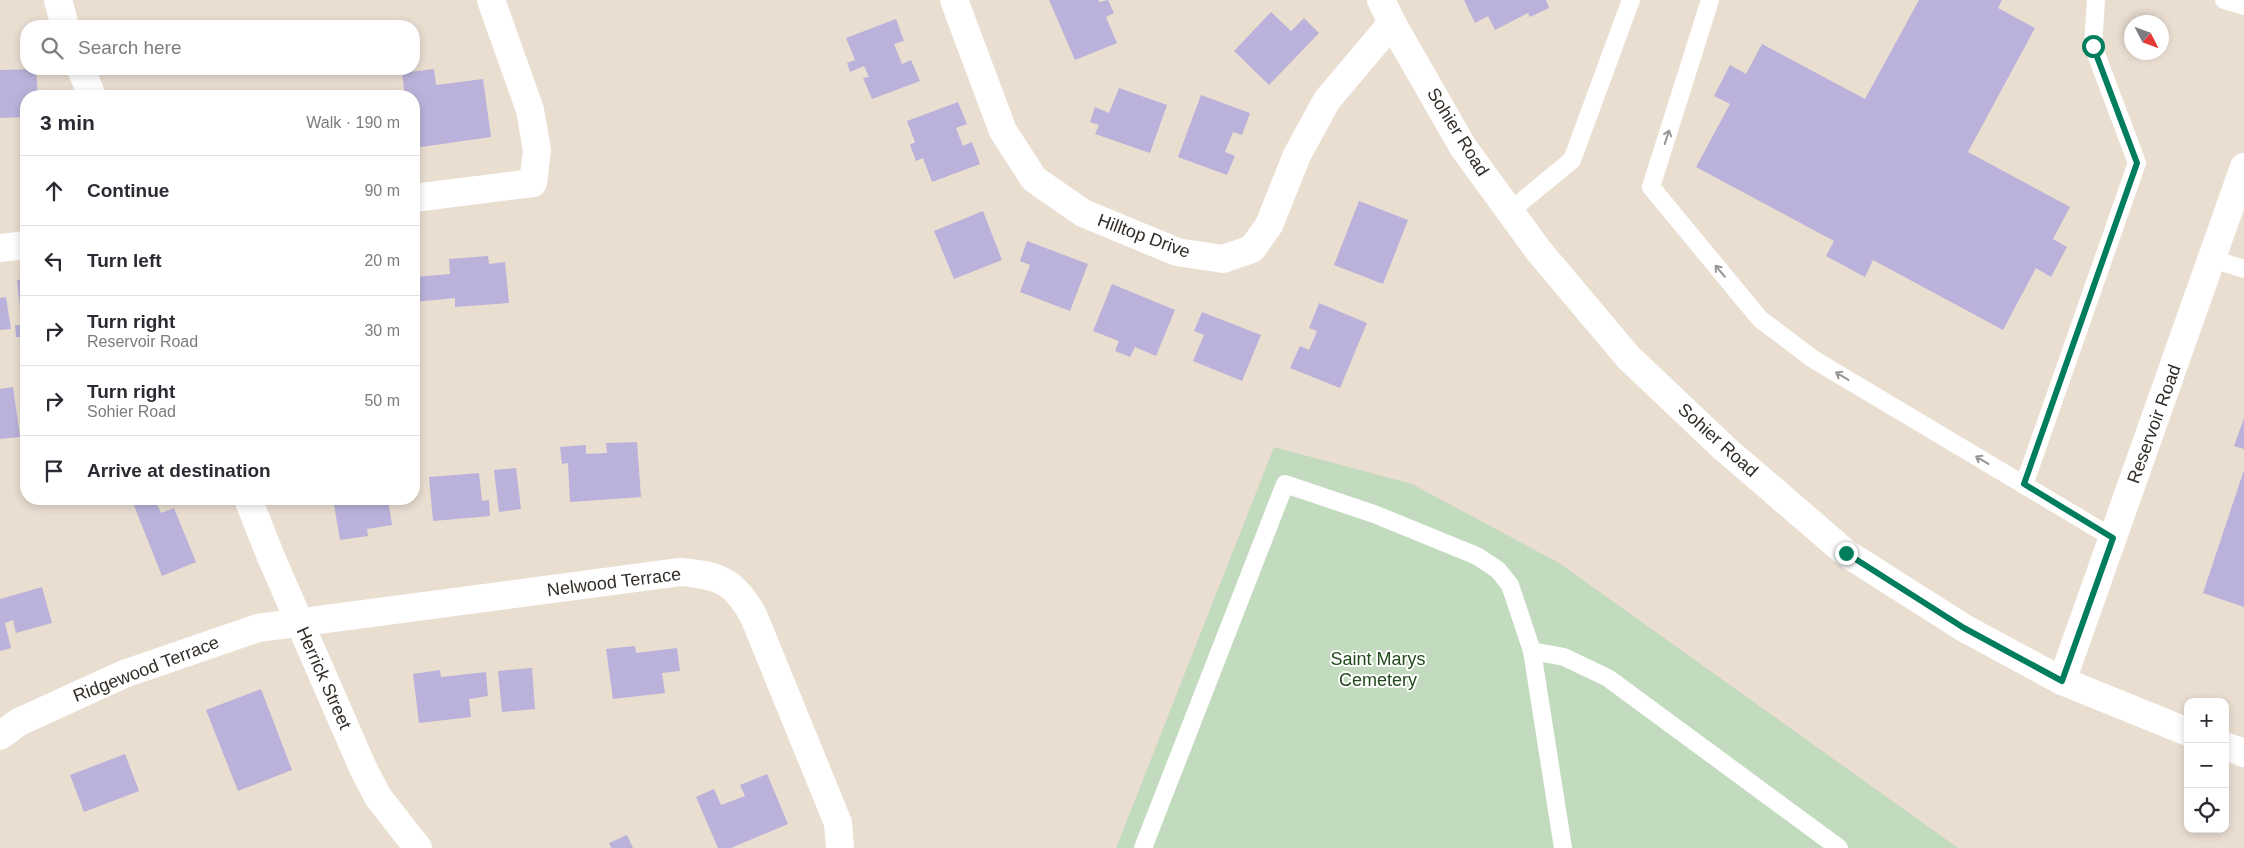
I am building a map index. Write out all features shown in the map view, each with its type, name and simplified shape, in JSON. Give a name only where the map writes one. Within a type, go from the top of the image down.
[{"type":"street","points":[[58,0],[64,20]]},
{"type":"street","points":[[420,197],[533,183],[537,150],[530,110],[491,0]]},
{"type":"street","name":"Hilltop Drive","points":[[954,0],[1003,131],[1034,179],[1083,214],[1177,252],[1223,259],[1252,248],[1270,225],[1297,155],[1327,100],[1387,12]]},
{"type":"street","name":"Sohier Road","points":[[1387,12],[1463,147],[1538,250],[1628,357],[1724,448],[1846,553],[1964,628],[2062,681],[2184,730]]},
{"type":"street","points":[[83,75],[90,90]]},
{"type":"street","name":"Reservoir Road","points":[[2062,681],[2244,167]]},
{"type":"street","points":[[0,248],[20,246]]},
{"type":"street","name":"Herrick Street","points":[[251,505],[363,768],[378,797],[418,848]]},
{"type":"street","name":"Nelwood Terrace","points":[[300,623],[680,572],[705,574],[723,580],[745,600],[754,617],[838,823],[840,848]]},
{"type":"street","name":"Ridgewood Terrace","points":[[0,736],[19,722],[124,674],[258,628],[300,623]]},
{"type":"street","points":[[2229,747],[2244,753]]},
{"type":"lane","points":[[1510,211],[1572,160],[1631,0]]},
{"type":"lane","points":[[1710,0],[1650,188],[1760,319],[1813,359],[2113,538]]},
{"type":"lane","points":[[2024,484],[2137,163],[2093,46],[2096,0]]},
{"type":"lane","points":[[2224,0],[2244,6]]},
{"type":"lane","points":[[2212,259],[2244,269]]},
{"type":"lane","points":[[1143,848],[1285,484],[1374,514],[1477,556],[1498,570],[1510,585],[1532,651],[1563,848]]},
{"type":"lane","points":[[1532,651],[1564,657],[1608,678],[1839,848]]},
{"type":"green space","name":"Saint Marys Cemetery","points":[[1274,447],[1412,484],[1559,563],[1958,848],[1116,848]]},
{"type":"building","points":[[1049,0],[1099,0],[1099,2],[1108,0],[1114,13],[1106,17],[1117,43],[1075,60]]},
{"type":"building","points":[[1464,0],[1546,0],[1549,8],[1530,17],[1528,13],[1495,30],[1488,16],[1475,23]]},
{"type":"building","points":[[1919,0],[2002,0],[1998,8],[2035,28],[1968,152],[2070,207],[2053,239],[2067,247],[2051,277],[2036,268],[2003,330],[1873,260],[1865,277],[1826,256],[1834,241],[1696,167],[1730,104],[1714,96],[1730,65],[1746,74],[1762,44],[1865,99]]},
{"type":"building","points":[[1271,12],[1291,31],[1304,18],[1319,33],[1269,85],[1234,51]]},
{"type":"building","points":[[896,19],[904,41],[894,44],[902,64],[911,60],[920,81],[872,99],[863,78],[869,77],[864,66],[850,72],[847,63],[855,60],[846,38]]},
{"type":"building","points":[[20,69],[20,75],[36,75],[38,90],[20,90],[20,117],[0,118],[0,70]]},
{"type":"building","points":[[434,69],[436,85],[483,79],[491,137],[420,147],[420,90],[404,90],[402,75],[420,75],[420,71]]},
{"type":"building","points":[[1119,88],[1167,105],[1150,153],[1095,134],[1099,125],[1090,122],[1095,107],[1109,113]]},
{"type":"building","points":[[1201,95],[1250,113],[1242,135],[1233,132],[1225,152],[1235,156],[1227,175],[1178,157]]},
{"type":"building","points":[[958,102],[967,124],[956,128],[963,146],[972,142],[980,164],[932,182],[923,158],[916,161],[910,145],[915,142],[907,121]]},
{"type":"building","points":[[1359,201],[1408,220],[1383,284],[1334,265]]},
{"type":"building","points":[[983,211],[1002,260],[954,279],[934,231]]},
{"type":"building","points":[[1027,241],[1088,264],[1070,311],[1020,292],[1030,265],[1020,261]]},
{"type":"building","points":[[488,256],[489,264],[505,262],[509,303],[455,307],[455,298],[420,301],[420,276],[450,274],[449,259]]},
{"type":"building","points":[[17,280],[20,280],[20,307]]},
{"type":"building","points":[[1112,284],[1175,310],[1156,356],[1135,347],[1130,357],[1115,351],[1119,341],[1093,331]]},
{"type":"building","points":[[6,297],[11,329],[0,330],[0,298]]},
{"type":"building","points":[[1319,303],[1367,323],[1340,388],[1290,368],[1300,346],[1309,350],[1317,331],[1309,328]]},
{"type":"building","points":[[1202,312],[1261,335],[1242,381],[1193,361],[1204,335],[1194,331]]},
{"type":"building","points":[[15,325],[20,325],[20,337],[16,337]]},
{"type":"building","points":[[13,387],[20,437],[0,439],[0,389]]},
{"type":"building","points":[[2244,418],[2244,449],[2234,446]]},
{"type":"building","points":[[637,442],[641,497],[570,502],[568,463],[562,464],[560,447],[586,445],[586,454],[607,453],[606,443]]},
{"type":"building","points":[[516,468],[521,509],[499,512],[494,470]]},
{"type":"building","points":[[2244,470],[2244,607],[2203,593]]},
{"type":"building","points":[[479,473],[482,501],[489,500],[490,516],[433,521],[429,477]]},
{"type":"building","points":[[134,505],[158,505],[161,513],[174,508],[196,562],[162,576]]},
{"type":"building","points":[[334,505],[389,505],[392,525],[367,529],[368,536],[340,540]]},
{"type":"building","points":[[42,587],[52,623],[16,633],[13,620],[5,623],[11,648],[0,651],[0,599]]},
{"type":"building","points":[[635,646],[636,653],[677,648],[680,671],[662,673],[665,693],[613,699],[606,649]]},
{"type":"building","points":[[532,668],[535,709],[502,712],[498,671]]},
{"type":"building","points":[[440,670],[441,677],[486,672],[488,696],[469,699],[471,717],[419,723],[413,674]]},
{"type":"building","points":[[261,689],[292,770],[238,791],[206,710]]},
{"type":"building","points":[[125,754],[139,791],[84,812],[70,775]]},
{"type":"building","points":[[767,774],[788,824],[731,848],[718,848],[696,797],[714,789],[721,805],[745,796],[740,785]]},
{"type":"building","points":[[627,835],[633,848],[611,848],[609,843]]},
{"type":"route","points":[[1846,553],[1964,628],[2062,681],[2113,538],[2024,484],[2137,163],[2093,46]]}]
